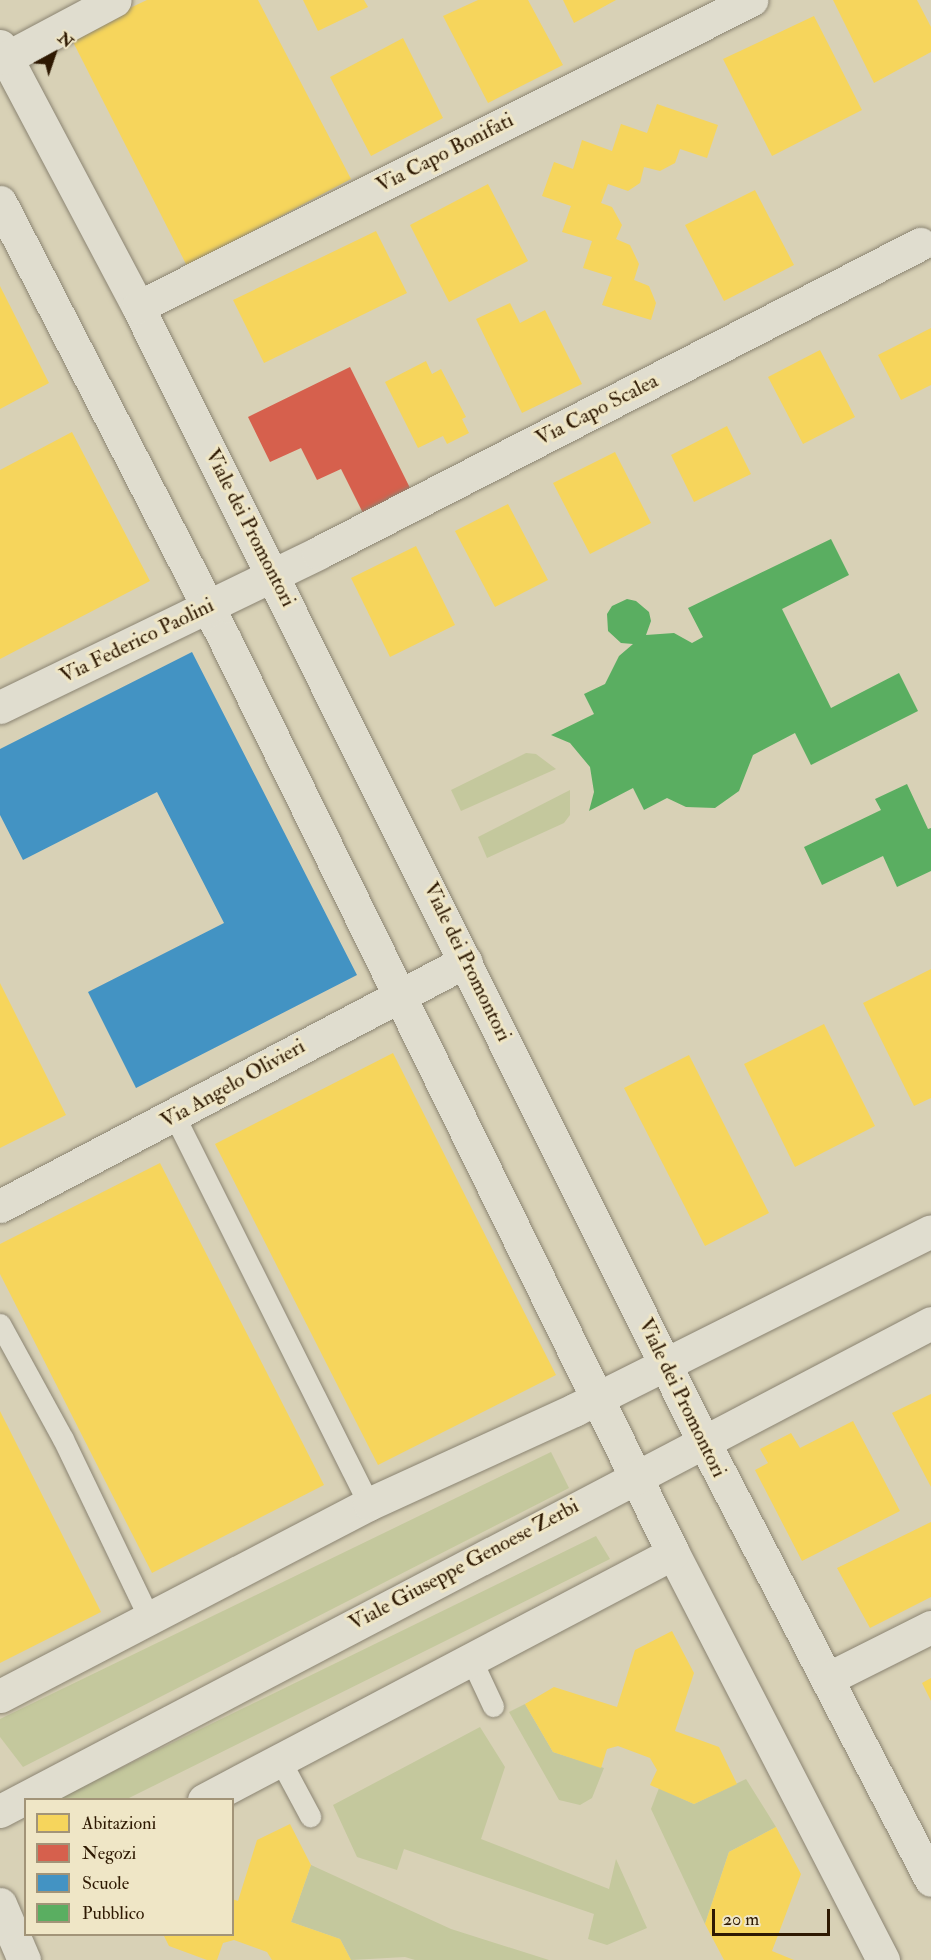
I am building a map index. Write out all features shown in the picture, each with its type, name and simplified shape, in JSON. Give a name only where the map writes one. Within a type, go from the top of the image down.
[{"type":"street","points":[[3,52],[115,0]]},
{"type":"street","name":"Via Capo Bonifati","points":[[138,307],[751,0]]},
{"type":"street","name":"Viale dei Promontori","points":[[3,52],[138,307],[274,575],[704,1442],[931,1880]]},
{"type":"street","points":[[0,202],[208,607],[400,993],[673,1553],[883,1960]]},
{"type":"street","name":"Via Capo Scalea","points":[[274,575],[920,244]]},
{"type":"street","name":"Via Federico Paolini","points":[[0,707],[274,575]]},
{"type":"street","name":"Via Angelo Olivieri","points":[[0,1206],[175,1117],[400,993],[466,961]]},
{"type":"street","points":[[0,1696],[369,1504],[597,1398],[931,1231]]},
{"type":"street","name":"Viale Giuseppe Genoese Zerbi","points":[[25,1798],[635,1476],[931,1323]]},
{"type":"street","points":[[208,1798],[673,1553]]},
{"type":"street","points":[[827,1679],[931,1627]]},
{"type":"street","name":"Viale Giuseppe Genoese Zerbi","points":[[0,1811],[24,1798]]},
{"type":"street","points":[[10,1903],[24,1960]]},
{"type":"lane","points":[[175,1117],[369,1504]]},
{"type":"lane","points":[[0,1324],[63,1439],[149,1618]]},
{"type":"lane","points":[[471,1659],[494,1706]]},
{"type":"lane","points":[[280,1760],[310,1816]]},
{"type":"green space","points":[[526,753],[536,754],[556,769],[461,811],[451,790]]},
{"type":"green space","points":[[570,790],[570,815],[564,823],[487,858],[478,837]]},
{"type":"green space","points":[[551,1452],[569,1488],[23,1767],[0,1737],[0,1719]]},
{"type":"green space","points":[[596,1536],[610,1559],[129,1798],[59,1798]]},
{"type":"green space","points":[[525,1704],[553,1752],[604,1768],[592,1798],[580,1805],[559,1800],[509,1712]]},
{"type":"green space","points":[[480,1727],[505,1767],[481,1839],[609,1889],[616,1859],[647,1928],[607,1945],[588,1939],[594,1914],[404,1849],[397,1870],[357,1857],[333,1805]]},
{"type":"green space","points":[[746,1779],[776,1827],[729,1852],[705,1924],[651,1809],[659,1788],[694,1804]]},
{"type":"green space","points":[[311,1865],[451,1929],[549,1960],[415,1960],[405,1957],[351,1960],[340,1939],[291,1922]]},
{"type":"building: Abitazioni","points":[[147,0],[258,0],[351,179],[187,266],[70,36]]},
{"type":"building: Abitazioni","points":[[303,0],[364,0],[368,7],[318,31]]},
{"type":"building: Abitazioni","points":[[478,0],[528,0],[563,65],[488,103],[443,16]]},
{"type":"building: Abitazioni","points":[[563,0],[616,0],[574,23]]},
{"type":"building: Abitazioni","points":[[833,0],[917,0],[931,27],[931,52],[874,83]]},
{"type":"building: Abitazioni","points":[[814,16],[862,110],[772,156],[723,59]]},
{"type":"building: Abitazioni","points":[[403,38],[443,118],[371,156],[330,77]]},
{"type":"building: Abitazioni","points":[[657,104],[718,125],[707,158],[680,149],[675,163],[660,171],[644,167],[640,183],[628,191],[608,184],[601,203],[612,207],[622,225],[616,239],[630,245],[639,264],[634,280],[649,286],[656,303],[651,320],[602,305],[612,277],[583,268],[592,241],[562,232],[571,206],[542,196],[554,162],[573,169],[582,140],[612,151],[621,124],[647,133]]},
{"type":"building: Abitazioni","points":[[488,184],[528,261],[449,302],[410,225]]},
{"type":"building: Abitazioni","points":[[755,190],[794,265],[724,301],[685,225]]},
{"type":"building: Abitazioni","points":[[376,231],[407,293],[264,363],[233,300]]},
{"type":"building: Abitazioni","points":[[0,286],[49,383],[0,409]]},
{"type":"building: Abitazioni","points":[[510,303],[520,323],[545,310],[582,384],[522,413],[476,319]]},
{"type":"building: Abitazioni","points":[[931,328],[931,385],[901,400],[878,355]]},
{"type":"building: Abitazioni","points":[[820,350],[855,417],[803,444],[768,377]]},
{"type":"building: Abitazioni","points":[[426,361],[432,374],[441,369],[466,417],[462,419],[469,433],[447,444],[443,436],[418,448],[385,382]]},
{"type":"building: Abitazioni","points":[[727,426],[751,474],[694,502],[671,455]]},
{"type":"building: Abitazioni","points":[[72,432],[150,581],[0,659],[0,470]]},
{"type":"building: Abitazioni","points":[[615,452],[651,523],[590,554],[553,483]]},
{"type":"building: Abitazioni","points":[[508,504],[548,580],[495,607],[455,531]]},
{"type":"building: Abitazioni","points":[[416,546],[455,625],[390,657],[351,578]]},
{"type":"building: Abitazioni","points":[[931,969],[931,1098],[914,1106],[863,1003]]},
{"type":"building: Abitazioni","points":[[0,983],[66,1115],[0,1148]]},
{"type":"building: Abitazioni","points":[[824,1024],[875,1126],[795,1167],[744,1064]]},
{"type":"building: Abitazioni","points":[[393,1053],[556,1375],[378,1465],[215,1144]]},
{"type":"building: Abitazioni","points":[[689,1055],[769,1213],[705,1246],[624,1088]]},
{"type":"building: Abitazioni","points":[[160,1163],[324,1485],[152,1573],[0,1274],[0,1244]]},
{"type":"building: Abitazioni","points":[[931,1394],[931,1487],[892,1413]]},
{"type":"building: Abitazioni","points":[[0,1411],[101,1612],[0,1663]]},
{"type":"building: Abitazioni","points":[[853,1421],[900,1511],[802,1561],[755,1470],[768,1463],[760,1449],[791,1433],[800,1448]]},
{"type":"building: Abitazioni","points":[[931,1522],[931,1597],[870,1628],[837,1568]]},
{"type":"building: Abitazioni","points":[[672,1631],[694,1673],[675,1731],[719,1747],[737,1784],[694,1804],[650,1785],[657,1770],[650,1758],[618,1746],[607,1749],[601,1768],[553,1752],[525,1704],[554,1687],[617,1707],[635,1650]]},
{"type":"building: Abitazioni","points":[[931,1678],[931,1701],[922,1683]]},
{"type":"building: Abitazioni","points":[[290,1824],[311,1865],[291,1922],[340,1939],[351,1960],[272,1960],[267,1952],[234,1940],[223,1943],[217,1960],[207,1960],[169,1946],[164,1936],[234,1936],[234,1900],[238,1901],[257,1840]]},
{"type":"building: Abitazioni","points":[[776,1827],[801,1874],[772,1951],[794,1960],[724,1960],[705,1924],[729,1852]]},
{"type":"building: Negozi","points":[[350,367],[411,490],[363,513],[341,469],[317,480],[301,448],[270,462],[248,417]]},
{"type":"building: Scuole","points":[[192,652],[357,975],[136,1088],[88,992],[224,923],[157,792],[23,860],[0,815],[0,749]]},
{"type":"building: Pubblico","points":[[831,539],[849,575],[782,609],[831,708],[899,673],[918,711],[811,765],[795,733],[753,755],[739,791],[715,808],[686,807],[667,798],[644,810],[633,788],[589,811],[594,792],[590,767],[570,743],[551,735],[594,714],[584,694],[605,684],[619,656],[633,644],[621,643],[608,631],[607,614],[612,606],[627,599],[636,601],[649,612],[651,621],[646,635],[674,633],[692,643],[703,637],[688,608]]},
{"type":"building: Pubblico","points":[[907,784],[928,829],[931,828],[931,871],[897,887],[883,856],[822,885],[804,847],[881,810],[875,799]]}]
